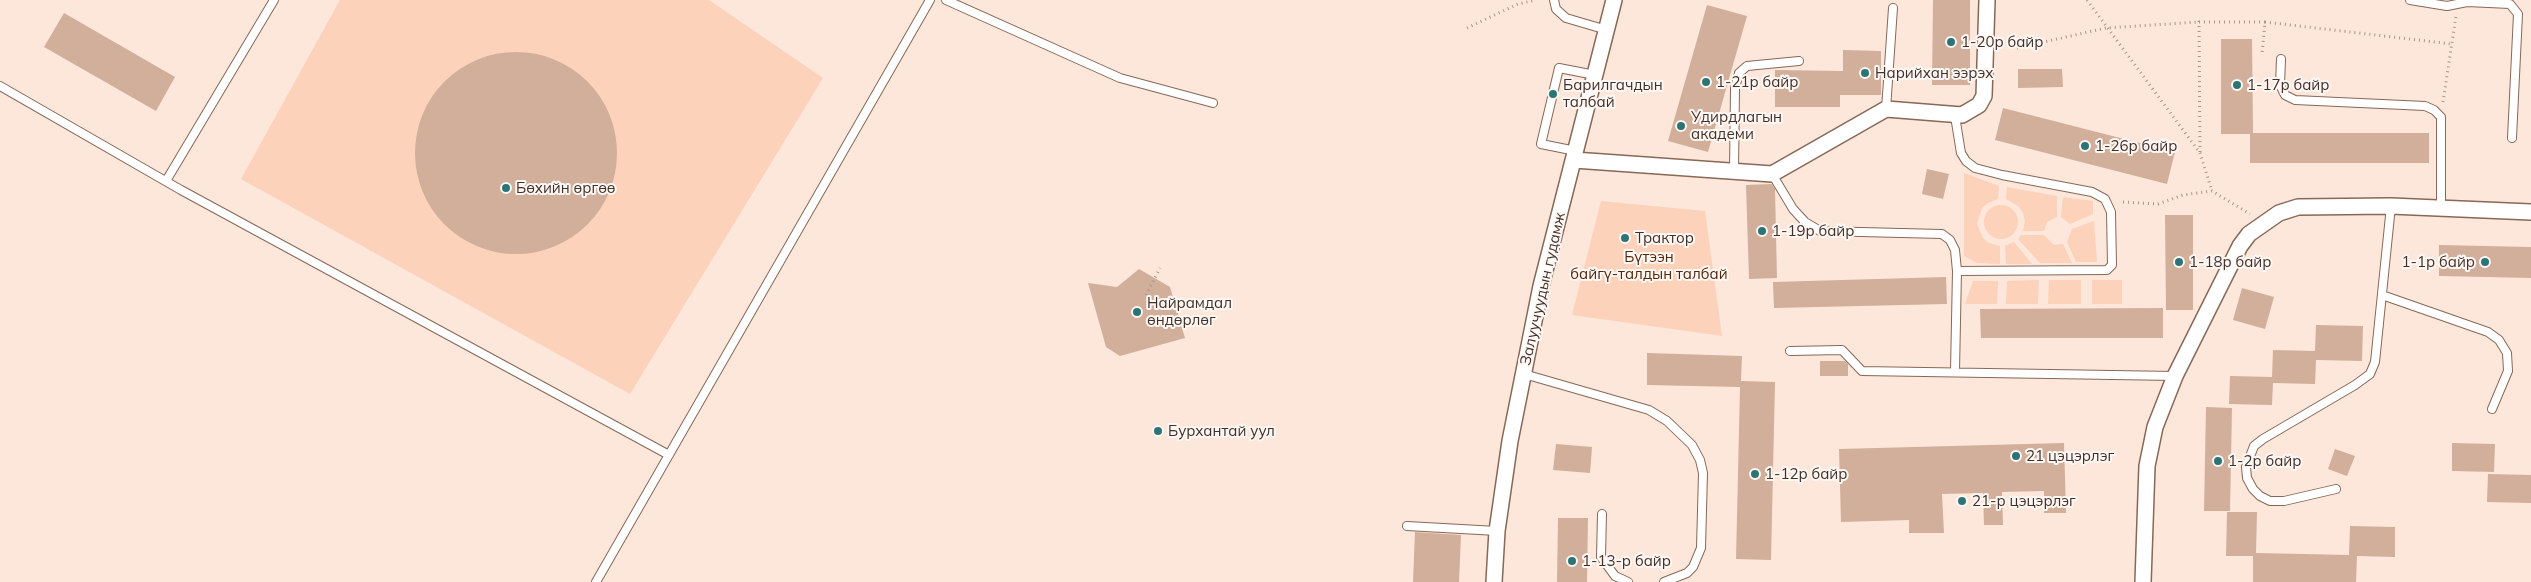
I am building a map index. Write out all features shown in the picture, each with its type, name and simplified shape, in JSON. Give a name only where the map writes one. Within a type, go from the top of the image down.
[{"type":"street","name":"Залуучуудын гудамж","points":[[1494,582],[1497,531],[1510,441],[1541,286],[1614,0]]},
{"type":"street","points":[[1575,155],[1772,174],[1886,109],[1955,116],[1970,112],[1984,96],[1987,0]]},
{"type":"street","points":[[2143,582],[2149,447],[2175,376],[2240,246],[2248,234],[2263,222],[2279,213],[2298,207],[2391,206],[2531,212]]},
{"type":"lane","points":[[166,181],[274,0]]},
{"type":"lane","points":[[596,582],[930,0]]},
{"type":"lane","points":[[946,0],[1120,78],[1213,103]]},
{"type":"lane","points":[[1554,0],[1556,9],[1566,18],[1607,30]]},
{"type":"lane","points":[[2410,0],[2448,6],[2468,1],[2510,4],[2518,14],[2512,138]]},
{"type":"lane","points":[[1886,109],[1893,8]]},
{"type":"lane","points":[[2281,59],[2280,85],[2285,95],[2296,100],[2425,106],[2434,110],[2441,117],[2441,209]]},
{"type":"lane","points":[[1734,171],[1735,88],[1738,73],[1747,66],[1799,61]]},
{"type":"lane","points":[[1575,155],[1541,144],[1559,68],[1595,75]]},
{"type":"lane","points":[[0,86],[166,181],[669,455]]},
{"type":"lane","points":[[1955,116],[1961,153],[1966,161],[1975,168],[2092,192],[2105,199],[2112,212],[2112,265],[2107,270],[1957,271]]},
{"type":"lane","points":[[1772,174],[1793,209],[1805,222],[1820,231],[1942,234],[1950,240],[1955,250],[1957,271],[1955,371]]},
{"type":"lane","points":[[2336,489],[2284,501],[2270,501],[2260,496],[2253,489],[2247,478],[2246,467],[2254,446],[2263,439],[2355,385],[2370,374],[2375,362],[2391,206]]},
{"type":"lane","points":[[2382,295],[2488,332],[2499,340],[2507,353],[2508,371],[2492,409]]},
{"type":"lane","points":[[1790,351],[1842,350],[1862,371],[2175,376]]},
{"type":"lane","points":[[1524,374],[1649,410],[1667,421],[1692,445],[1700,460],[1703,474],[1701,548],[1693,567],[1687,574],[1664,582]]},
{"type":"lane","points":[[1602,514],[1601,557],[1615,576],[1628,582]]},
{"type":"lane","points":[[1407,526],[1497,531]]},
{"type":"path","points":[[1467,28],[1518,4],[1536,0]]},
{"type":"path","points":[[2087,0],[2200,153]]},
{"type":"path","points":[[2441,117],[2458,4]]},
{"type":"path","points":[[2199,22],[2200,153],[2212,191]]},
{"type":"path","points":[[2017,48],[2106,28],[2199,22],[2265,22],[2452,44]]},
{"type":"path","points":[[2262,54],[2265,22]]},
{"type":"path","points":[[2123,202],[2158,204],[2183,195],[2212,191],[2263,222]]},
{"type":"path","points":[[1146,295],[1160,268]]},
{"type":"green space","name":"Бөхийн өргөө","points":[[340,0],[709,0],[823,78],[630,394],[241,179]]},
{"type":"green space","points":[[1964,173],[1999,186],[1998,199],[1982,208],[1977,224],[1983,238],[1989,243],[2000,246],[2000,264],[1977,263],[1964,256]]},
{"type":"green space","points":[[2007,187],[2057,196],[2057,217],[2047,222],[2044,231],[2023,231],[2025,221],[2023,213],[2018,206],[2006,199]]},
{"type":"green space","points":[[2063,197],[2093,201],[2093,214],[2070,224],[2061,217]]},
{"type":"green space","name":"Бүтээн байгү-талдын талбай","points":[[1601,201],[1705,211],[1722,336],[1572,315]]},
{"type":"green space","points":[[2001,205],[2008,206],[2013,210],[2017,215],[2017,229],[2013,234],[2008,238],[2001,239],[1994,238],[1989,234],[1985,229],[1984,222],[1985,215],[1989,210],[1994,206]]},
{"type":"green space","points":[[2094,221],[2097,262],[2076,262],[2067,242],[2072,229]]},
{"type":"green space","points":[[2021,235],[2044,235],[2054,245],[2063,244],[2072,263],[2040,263],[2018,239]]},
{"type":"green space","points":[[2014,242],[2032,264],[2006,264],[2005,246]]},
{"type":"green space","points":[[2039,280],[2038,304],[2006,304],[2007,281]]},
{"type":"green space","points":[[2049,280],[2081,280],[2081,304],[2048,304]]},
{"type":"green space","points":[[2092,280],[2122,280],[2122,304],[2092,304]]},
{"type":"green space","points":[[1973,281],[1998,281],[1997,304],[1965,304]]},
{"type":"building","name":"1-20р байр","points":[[1933,0],[1970,0],[1970,85],[1932,85]]},
{"type":"building","name":"1-21р байр","points":[[1707,5],[1747,16],[1708,152],[1668,141]]},
{"type":"building","points":[[64,13],[175,77],[156,111],[44,47]]},
{"type":"building","name":"1-17р байр","points":[[2221,39],[2252,39],[2253,133],[2429,133],[2429,163],[2250,163],[2250,134],[2221,134]]},
{"type":"building","points":[[1843,50],[1881,51],[1881,95],[1840,95],[1840,107],[1775,107],[1775,70],[1843,71]]},
{"type":"building","points":[[516,52],[536,54],[564,64],[580,75],[594,89],[609,114],[615,133],[617,153],[615,173],[605,201],[594,217],[580,231],[555,246],[536,252],[516,254],[496,252],[468,242],[452,231],[438,217],[423,192],[417,173],[415,153],[417,133],[427,105],[438,89],[452,75],[477,60],[496,54]]},
{"type":"building","points":[[2018,69],[2062,69],[2063,87],[2018,88]]},
{"type":"building","name":"1-26р байр","points":[[2003,108],[2175,152],[2167,184],[1995,140]]},
{"type":"building","points":[[1927,169],[1949,174],[1943,199],[1922,194]]},
{"type":"building","points":[[1772,184],[1775,189],[1777,278],[1749,279],[1746,185]]},
{"type":"building","points":[[2165,215],[2193,215],[2193,310],[2166,310]]},
{"type":"building","name":"1-1р байр","points":[[2439,245],[2531,247],[2531,278],[2439,276]]},
{"type":"building","name":"Найрамдал өндөрлөг","points":[[1139,269],[1170,287],[1185,338],[1120,356],[1106,347],[1088,283],[1117,287]]},
{"type":"building","name":"1-19р байр","points":[[1946,277],[1947,304],[1774,308],[1773,282]]},
{"type":"building","points":[[2242,288],[2274,297],[2265,329],[2233,320]]},
{"type":"building","name":"1-18р байр","points":[[2163,308],[2163,338],[1981,338],[1980,309]]},
{"type":"building","points":[[2316,325],[2363,326],[2362,361],[2316,360],[2315,384],[2273,383],[2272,405],[2229,404],[2230,376],[2272,377],[2273,350],[2315,351]]},
{"type":"building","name":"1-12р байр","points":[[1647,353],[1742,356],[1741,381],[1775,382],[1771,560],[1736,559],[1740,387],[1647,385]]},
{"type":"building","points":[[1820,361],[1845,361],[1848,364],[1848,376],[1820,376]]},
{"type":"building","points":[[2206,407],[2232,408],[2230,511],[2204,511]]},
{"type":"building","name":"21-р цэцэрлэг","points":[[2064,443],[2066,513],[2044,513],[2044,491],[2002,492],[2003,525],[1984,525],[1983,493],[1942,494],[1944,533],[1909,533],[1909,520],[1841,522],[1839,449]]},
{"type":"building","points":[[2452,443],[2495,444],[2494,472],[2452,471]]},
{"type":"building","points":[[1556,444],[1592,447],[1590,473],[1553,470]]},
{"type":"building","points":[[2335,449],[2355,456],[2347,476],[2328,469]]},
{"type":"building","points":[[2488,474],[2531,475],[2531,503],[2487,502]]},
{"type":"building","points":[[2227,512],[2257,512],[2256,553],[2349,555],[2350,526],[2395,527],[2395,557],[2357,556],[2356,582],[2253,582],[2253,556],[2226,556]]},
{"type":"building","name":"1-13-р байр","points":[[1558,518],[1588,518],[1587,582],[1557,582]]},
{"type":"building","points":[[1415,532],[1461,535],[1459,582],[1413,582]]},
{"type":"place","name":"1-20р байр","points":[[1951,42]]},
{"type":"place","name":"Нарийхан ээрэх","points":[[1865,73]]},
{"type":"place","name":"1-21р байр","points":[[1706,82]]},
{"type":"place","name":"1-17р байр","points":[[2237,85]]},
{"type":"place","name":"Барилгачдын талбай","points":[[1553,94]]},
{"type":"place","name":"Удирдлагын академи","points":[[1681,126]]},
{"type":"place","name":"1-26р байр","points":[[2085,146]]},
{"type":"place","name":"Бөхийн өргөө","points":[[506,188]]},
{"type":"place","name":"1-19р байр","points":[[1762,231]]},
{"type":"place","name":"Трактор","points":[[1625,238]]},
{"type":"place","name":"1-18р байр","points":[[2179,262]]},
{"type":"place","name":"1-1р байр","points":[[2485,262]]},
{"type":"place","name":"Найрамдал өндөрлөг","points":[[1137,312]]},
{"type":"place","name":"Бурхантай уул","points":[[1158,431]]},
{"type":"place","name":"21 цэцэрлэг","points":[[2016,456]]},
{"type":"place","name":"1-2р байр","points":[[2218,461]]},
{"type":"place","name":"1-12р байр","points":[[1755,474]]},
{"type":"place","name":"21-р цэцэрлэг","points":[[1962,501]]},
{"type":"place","name":"1-13-р байр","points":[[1572,561]]}]
